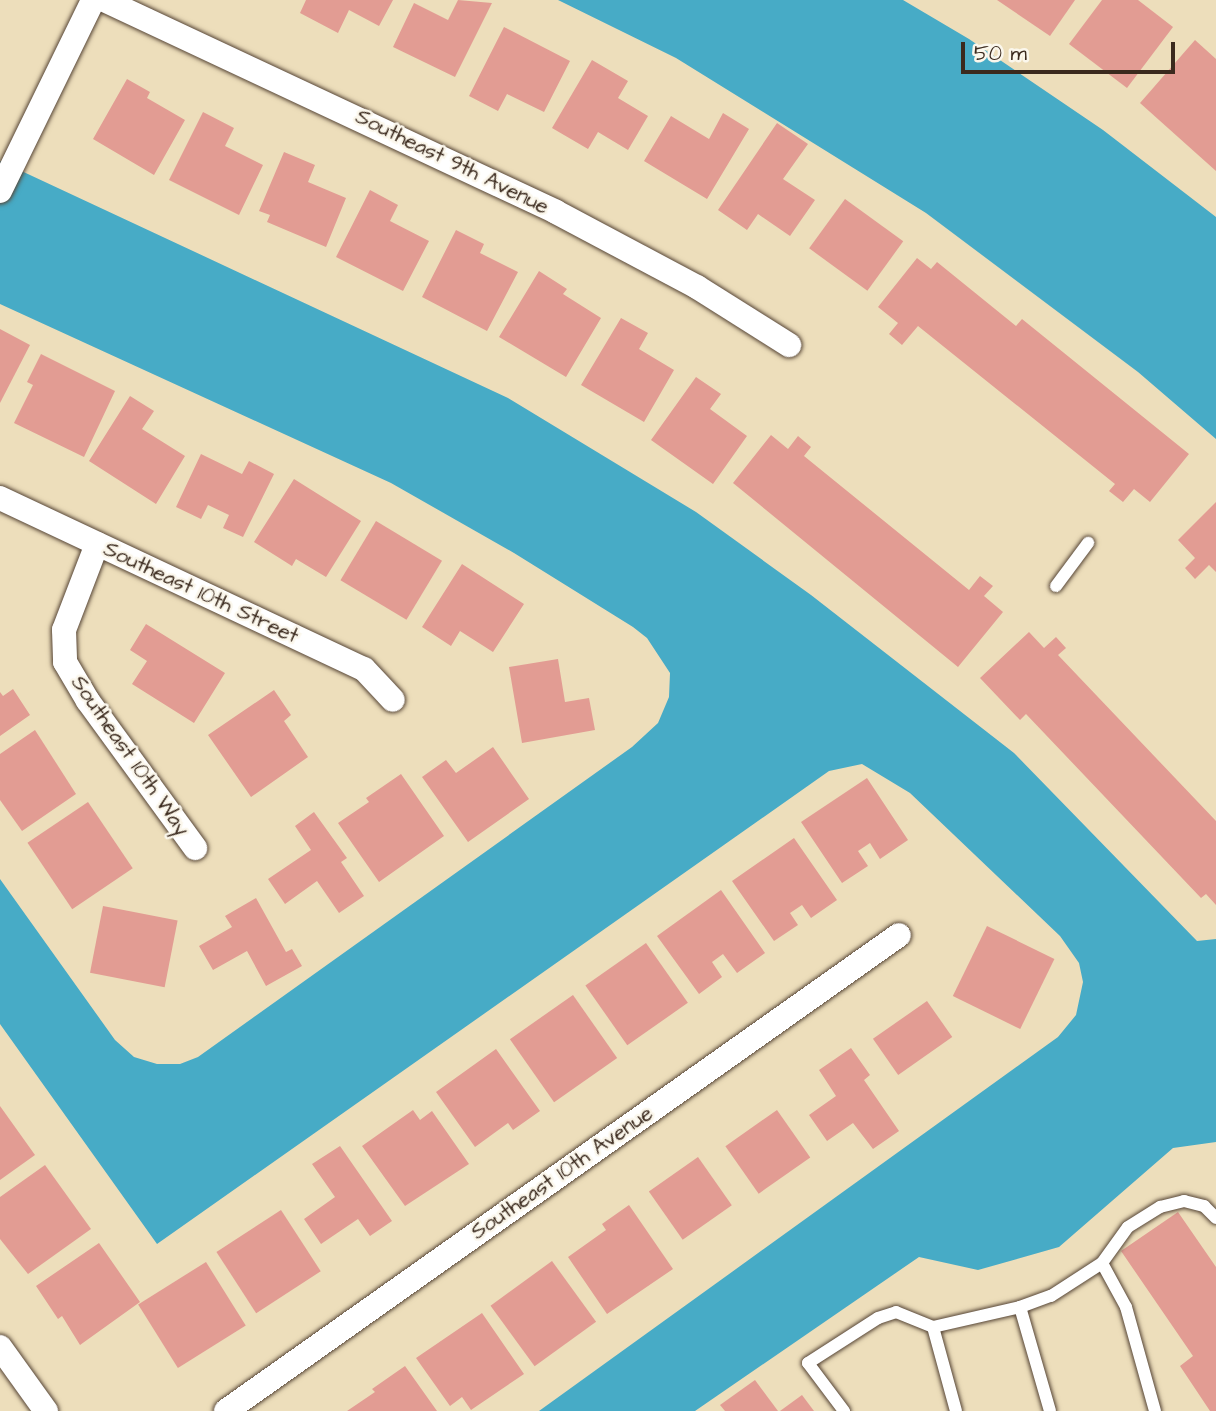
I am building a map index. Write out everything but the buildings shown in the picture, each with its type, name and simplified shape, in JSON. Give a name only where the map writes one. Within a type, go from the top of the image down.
[{"type":"street","points":[[0,191],[93,0]]},
{"type":"street","name":"Southeast 9th Avenue","points":[[104,0],[556,212],[697,287],[789,345]]},
{"type":"street","name":"Southeast 10th Street","points":[[0,498],[365,669],[393,700]]},
{"type":"street","name":"Southeast 10th Way","points":[[97,544],[64,630],[65,662],[88,701],[195,848]]},
{"type":"street","name":"Southeast 10th Avenue","points":[[226,1411],[899,935]]},
{"type":"street","points":[[0,1347],[46,1411]]},
{"type":"lane","points":[[1056,586],[1088,543]]},
{"type":"lane","points":[[844,1411],[808,1363],[878,1318],[896,1312],[933,1328],[1020,1307],[1051,1296],[1102,1263],[1128,1227],[1160,1207],[1184,1201],[1203,1206],[1216,1218]]},
{"type":"lane","points":[[1102,1263],[1126,1307],[1155,1411]]},
{"type":"lane","points":[[1020,1307],[1050,1411]]},
{"type":"lane","points":[[933,1328],[956,1411]]},
{"type":"water","points":[[558,0],[903,0],[969,39],[1103,130],[1216,217],[1216,439],[1138,372],[926,213],[676,58]]},
{"type":"water","points":[[0,161],[508,398],[696,512],[811,595],[1014,753],[1197,941],[1216,939],[1216,1142],[1173,1148],[1059,1247],[978,1270],[919,1257],[695,1411],[539,1411],[1058,1037],[1076,1015],[1083,982],[1079,963],[1060,936],[910,793],[862,764],[829,771],[157,1244],[0,1024],[0,879],[115,1040],[134,1057],[157,1064],[180,1064],[198,1057],[632,747],[658,723],[669,697],[670,673],[647,638],[633,627],[514,553],[391,483],[0,304]]}]
